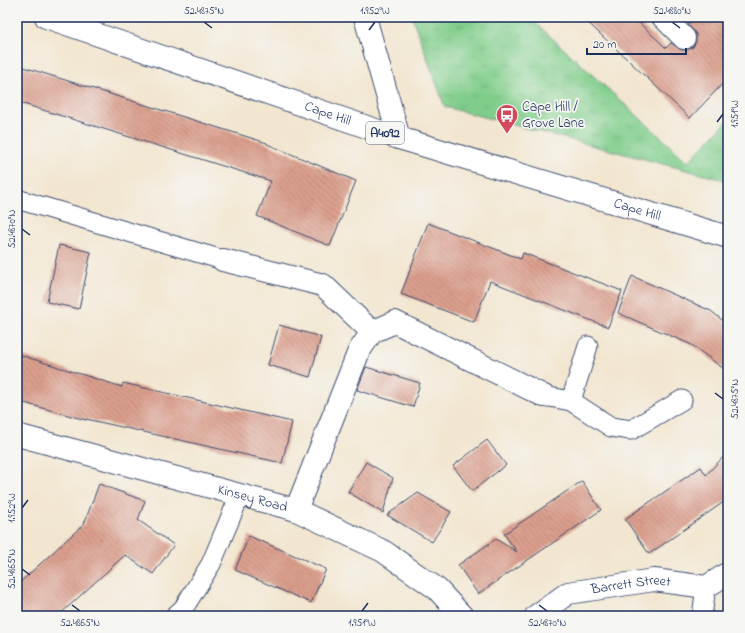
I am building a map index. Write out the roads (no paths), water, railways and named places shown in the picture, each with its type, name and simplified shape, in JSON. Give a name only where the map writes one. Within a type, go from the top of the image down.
[{"type":"street","name":"Cape Hill","points":[[46,17],[399,138],[728,237]]},
{"type":"street","points":[[365,17],[399,138]]},
{"type":"street","points":[[663,17],[684,38]]},
{"type":"street","points":[[223,260],[323,285],[372,332]]},
{"type":"street","points":[[296,510],[359,351],[372,332],[395,322],[544,396]]},
{"type":"street","name":"Kinsey Road","points":[[17,435],[296,510],[383,551],[438,589],[462,616]]},
{"type":"street","points":[[706,587],[728,573]]},
{"type":"street","name":"Barrett Street","points":[[536,616],[568,593],[654,580],[706,587]]},
{"type":"lane","points":[[17,199],[223,260]]},
{"type":"lane","points":[[571,401],[588,346]]},
{"type":"lane","points":[[544,396],[571,401],[611,427],[631,430],[682,400]]},
{"type":"lane","points":[[175,616],[183,609],[211,564],[240,495]]},
{"type":"lane","points":[[702,616],[706,587]]},
{"type":"place","name":"Cape Hill / Grove Lane","points":[[507,134]]}]
